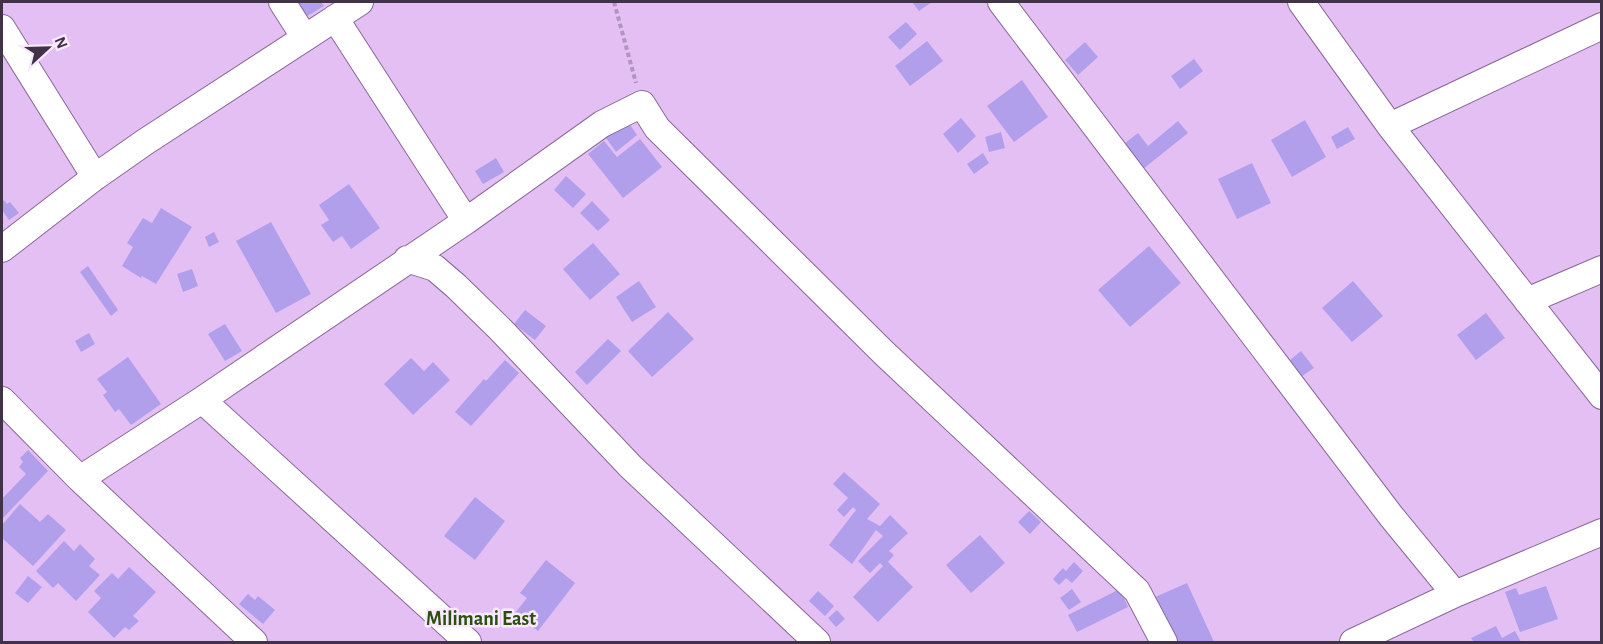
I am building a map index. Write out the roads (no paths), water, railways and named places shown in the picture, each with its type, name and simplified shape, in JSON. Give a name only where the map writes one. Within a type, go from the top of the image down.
[{"type":"street","points":[[282,2],[304,38]]},
{"type":"street","points":[[2,249],[95,177],[360,2]]},
{"type":"street","points":[[1001,2],[1391,516],[1455,594]]},
{"type":"street","points":[[1301,2],[1390,126],[1602,396]]},
{"type":"street","points":[[335,18],[466,221]]},
{"type":"street","points":[[1390,126],[1602,26]]},
{"type":"street","points":[[2,28],[95,177]]},
{"type":"street","points":[[80,479],[202,400],[466,221],[602,124],[642,104],[657,128],[868,337],[1137,591],[1164,642]]},
{"type":"street","points":[[407,259],[435,268],[456,286],[631,467],[818,642]]},
{"type":"street","points":[[1527,301],[1602,269]]},
{"type":"street","points":[[2,400],[80,479],[254,642]]},
{"type":"street","points":[[202,400],[468,642]]},
{"type":"street","points":[[1353,642],[1455,594],[1602,532]]},
{"type":"district","name":"Milimani East","points":[[481,618]]}]
